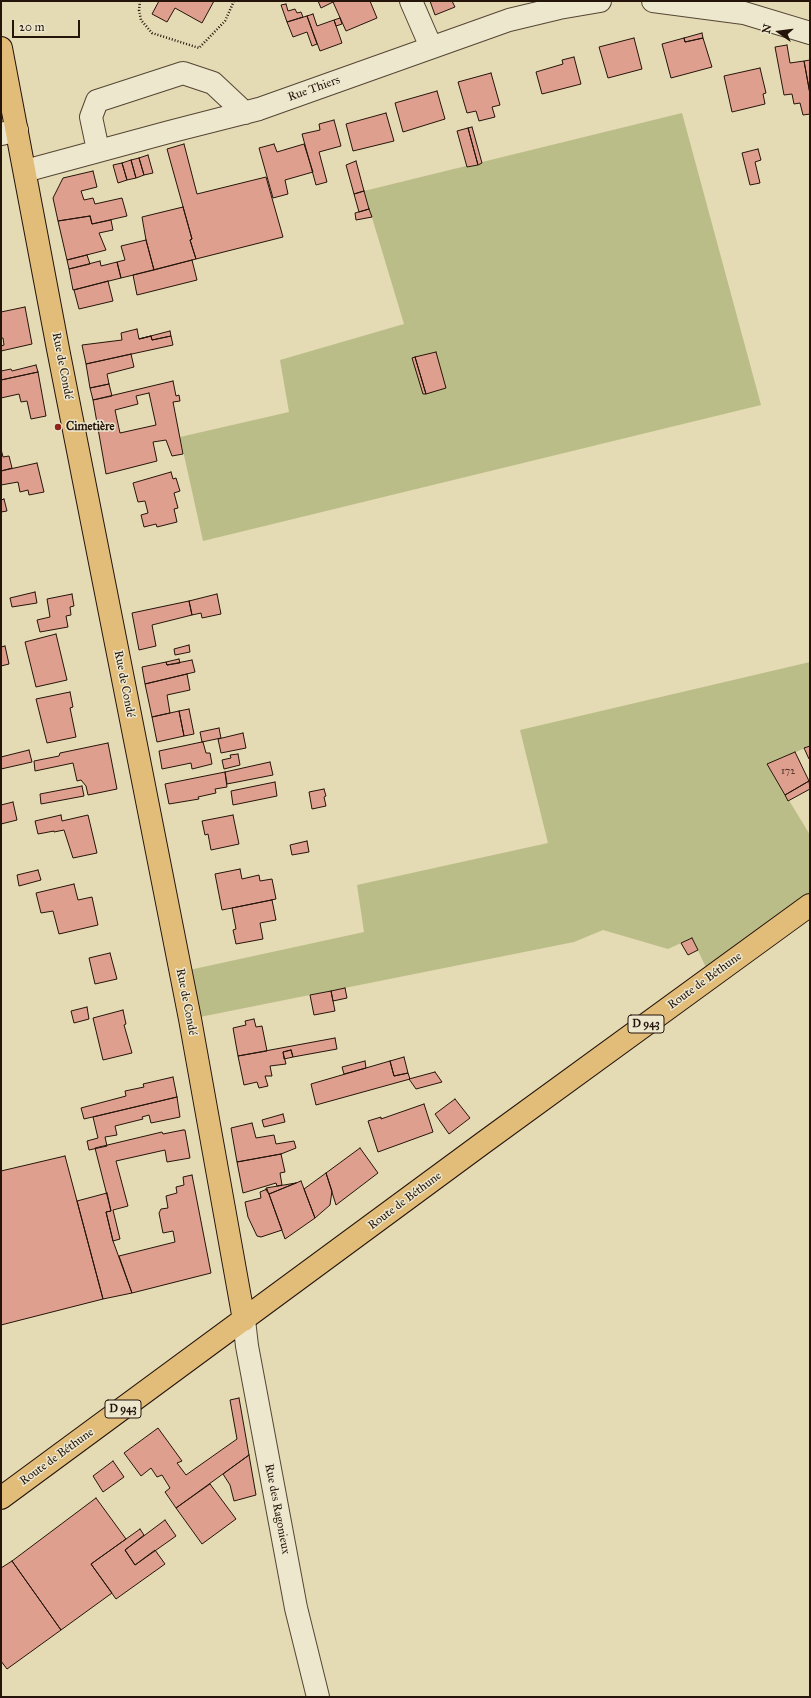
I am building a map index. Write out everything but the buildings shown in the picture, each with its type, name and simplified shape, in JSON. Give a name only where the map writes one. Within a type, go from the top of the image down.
[{"type":"main road","name":"Rue de Condé","points":[[1,48],[9,132],[25,171],[190,1019],[244,1320]]},
{"type":"main road","name":"Route de Béthune","points":[[1,1498],[482,1143],[810,905]]},
{"type":"street","points":[[411,1],[431,47]]},
{"type":"street","name":"Rue Thiers","points":[[25,171],[98,150],[245,113],[509,20],[559,8],[600,1]]},
{"type":"street","points":[[653,1],[699,4],[744,13],[810,34]]},
{"type":"street","points":[[98,150],[91,117],[97,101],[183,73],[213,83],[245,113]]},
{"type":"street","name":"Rue des Ragonieux","points":[[244,1320],[247,1346],[296,1608],[318,1697]]},
{"type":"path","points":[[140,1],[139,10],[141,20],[152,33],[199,48],[225,21],[234,1]]},
{"type":"green space","points":[[682,113],[761,405],[203,541],[180,437],[289,412],[280,360],[404,324],[364,191]]},
{"type":"green space","points":[[810,662],[810,746],[767,764],[810,835],[810,905],[711,978],[692,938],[668,949],[603,930],[574,942],[190,1019],[180,972],[364,932],[357,885],[548,843],[520,730]]},
{"type":"place","name":"Cimetière","points":[[58,427]]}]
